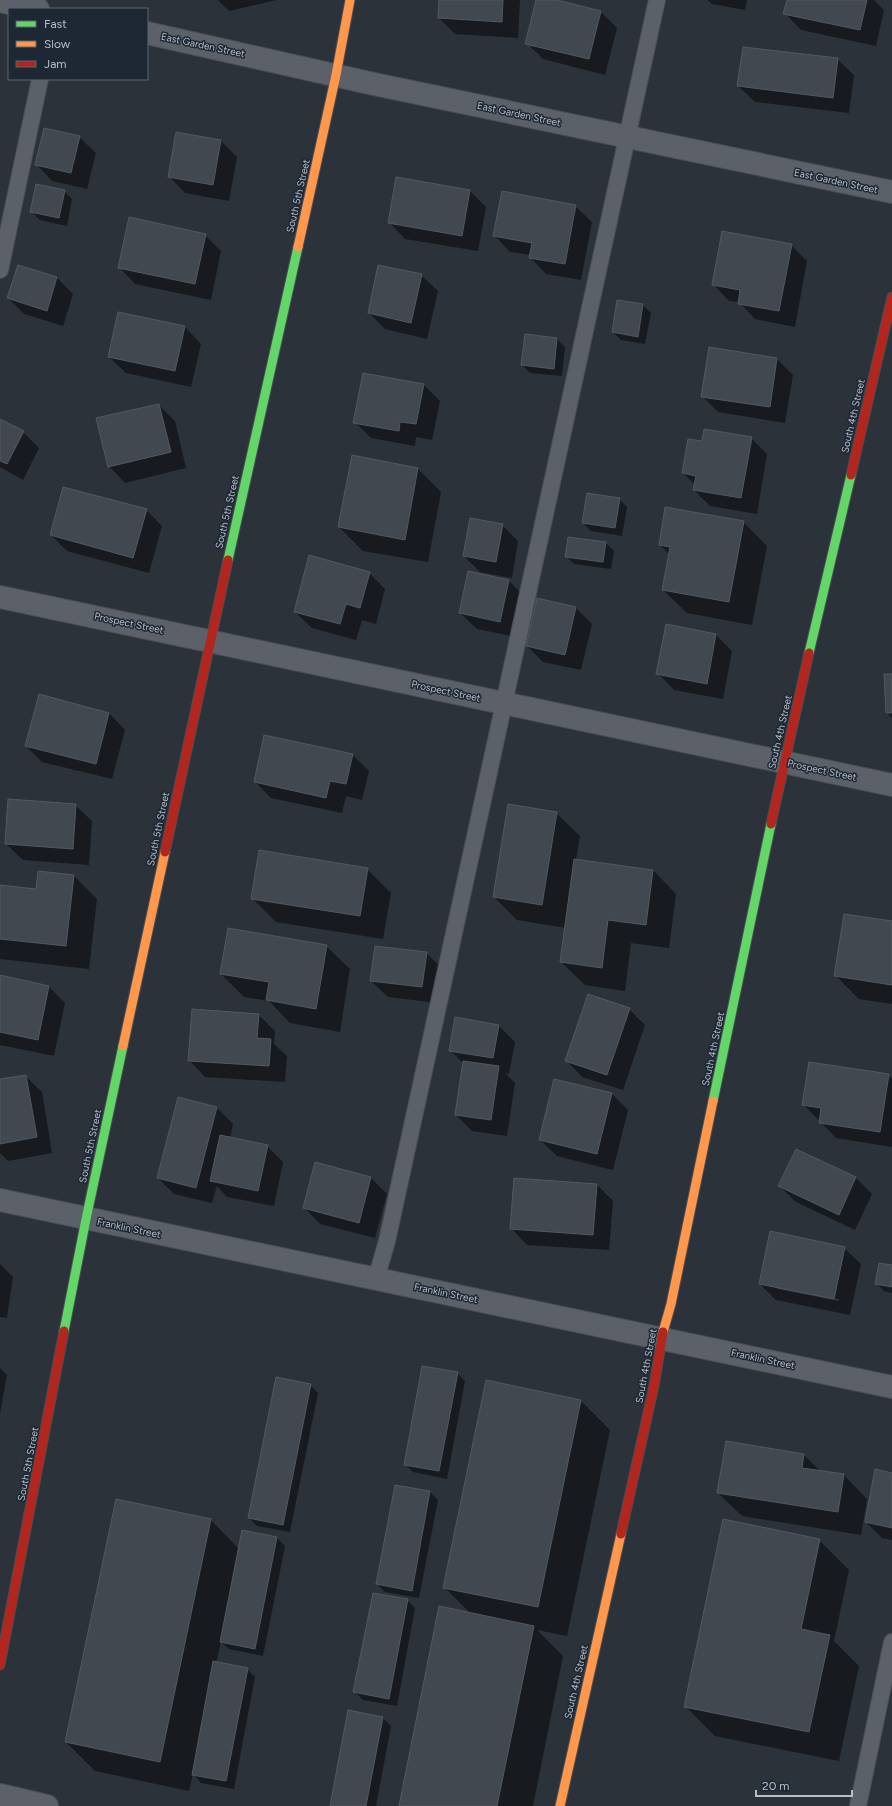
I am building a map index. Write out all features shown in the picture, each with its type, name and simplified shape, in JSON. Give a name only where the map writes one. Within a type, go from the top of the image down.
[{"type":"street","name":"South 5th Street","points":[[0,1665],[86,1219],[210,640],[336,75],[350,0]]},
{"type":"street","points":[[0,1],[33,8]]},
{"type":"street","name":"East Garden Street","points":[[148,33],[626,137],[892,192]]},
{"type":"street","name":"South 4th Street","points":[[560,1806],[654,1386],[661,1338],[671,1304],[784,762],[892,297]]},
{"type":"street","name":"Prospect Street","points":[[0,597],[210,640],[892,785]]},
{"type":"street","name":"Franklin Street","points":[[0,1200],[892,1387]]},
{"type":"street","points":[[0,1795],[47,1806]]},
{"type":"lane","points":[[376,1279],[387,1241],[657,0]]},
{"type":"lane","points":[[0,270],[40,80]]},
{"type":"lane","points":[[858,1806],[892,1642]]},
{"type":"building","points":[[439,0],[503,0],[502,22],[438,18]]},
{"type":"building","points":[[536,0],[557,0],[601,11],[589,59],[525,44]]},
{"type":"building","points":[[787,0],[867,0],[860,30],[783,14]]},
{"type":"building","points":[[743,47],[838,58],[833,98],[737,86]]},
{"type":"building","points":[[44,128],[80,136],[71,173],[35,165]]},
{"type":"building","points":[[176,132],[221,140],[213,185],[168,177]]},
{"type":"building","points":[[396,177],[470,190],[462,236],[388,223]]},
{"type":"building","points":[[36,184],[65,190],[59,218],[30,212]]},
{"type":"building","points":[[502,191],[576,205],[565,264],[529,258],[532,243],[493,236]]},
{"type":"building","points":[[129,217],[206,234],[195,284],[118,268]]},
{"type":"building","points":[[722,231],[792,244],[779,311],[738,304],[740,290],[712,285]]},
{"type":"building","points":[[18,265],[57,277],[47,311],[7,298]]},
{"type":"building","points":[[378,265],[422,274],[411,323],[368,313]]},
{"type":"building","points":[[617,300],[643,304],[638,337],[612,332]]},
{"type":"building","points":[[118,312],[185,326],[175,371],[108,357]]},
{"type":"building","points":[[525,334],[557,338],[554,369],[521,365]]},
{"type":"building","points":[[709,347],[777,358],[770,407],[701,397]]},
{"type":"building","points":[[363,373],[424,384],[416,424],[400,422],[399,431],[353,423]]},
{"type":"building","points":[[159,404],[171,452],[108,467],[96,418]]},
{"type":"building","points":[[0,419],[24,431],[7,464],[0,461]]},
{"type":"building","points":[[704,429],[752,437],[741,498],[693,490],[696,476],[682,473],[688,439],[702,441]]},
{"type":"building","points":[[352,455],[418,468],[405,540],[338,527]]},
{"type":"building","points":[[63,487],[147,509],[133,558],[50,535]]},
{"type":"building","points":[[587,493],[620,498],[615,528],[582,523]]},
{"type":"building","points":[[665,507],[744,521],[729,602],[662,590],[670,547],[659,545]]},
{"type":"building","points":[[470,518],[503,524],[496,562],[463,556]]},
{"type":"building","points":[[568,537],[606,542],[603,562],[565,557]]},
{"type":"building","points":[[309,555],[370,572],[360,608],[346,604],[340,624],[294,612]]},
{"type":"building","points":[[468,571],[509,580],[500,622],[459,613]]},
{"type":"building","points":[[537,598],[576,607],[565,655],[526,646]]},
{"type":"building","points":[[666,624],[716,634],[707,684],[656,674]]},
{"type":"building","points":[[884,674],[892,674],[892,713],[886,713]]},
{"type":"building","points":[[39,694],[109,713],[96,764],[25,746]]},
{"type":"building","points":[[264,735],[353,754],[346,784],[330,781],[326,798],[254,782]]},
{"type":"building","points":[[8,799],[76,804],[73,849],[5,844]]},
{"type":"building","points":[[508,804],[557,812],[542,905],[493,897]]},
{"type":"building","points":[[259,850],[368,868],[360,916],[251,899]]},
{"type":"building","points":[[574,859],[653,870],[646,925],[608,920],[602,968],[560,962]]},
{"type":"building","points":[[38,871],[74,875],[66,946],[0,939],[0,885],[36,889]]},
{"type":"building","points":[[844,914],[892,921],[892,985],[834,976]]},
{"type":"building","points":[[228,928],[327,945],[316,1009],[266,1000],[269,982],[220,974]]},
{"type":"building","points":[[375,946],[427,952],[422,987],[370,981]]},
{"type":"building","points":[[0,975],[49,986],[38,1040],[0,1032]]},
{"type":"building","points":[[588,994],[630,1008],[607,1075],[565,1061]]},
{"type":"building","points":[[192,1009],[259,1014],[257,1038],[271,1039],[269,1066],[188,1061]]},
{"type":"building","points":[[455,1017],[499,1025],[493,1058],[449,1051]]},
{"type":"building","points":[[463,1061],[499,1066],[491,1120],[455,1115]]},
{"type":"building","points":[[809,1062],[889,1074],[880,1132],[819,1123],[821,1108],[802,1105]]},
{"type":"building","points":[[26,1075],[37,1137],[0,1144],[0,1079]]},
{"type":"building","points":[[554,1079],[612,1093],[597,1154],[539,1140]]},
{"type":"building","points":[[178,1097],[217,1107],[196,1188],[157,1178]]},
{"type":"building","points":[[220,1135],[268,1145],[258,1191],[210,1181]]},
{"type":"building","points":[[796,1149],[856,1177],[839,1215],[778,1186]]},
{"type":"building","points":[[315,1162],[371,1177],[359,1223],[303,1208]]},
{"type":"building","points":[[514,1178],[597,1184],[593,1235],[510,1229]]},
{"type":"building","points":[[770,1231],[845,1247],[834,1299],[759,1284]]},
{"type":"building","points":[[879,1263],[892,1265],[892,1287],[875,1284]]},
{"type":"building","points":[[422,1366],[458,1372],[439,1471],[404,1465]]},
{"type":"building","points":[[276,1377],[311,1384],[283,1525],[248,1518]]},
{"type":"building","points":[[486,1380],[581,1400],[538,1607],[443,1588]]},
{"type":"building","points":[[726,1441],[804,1454],[802,1468],[844,1474],[838,1512],[717,1493]]},
{"type":"building","points":[[875,1469],[892,1473],[892,1528],[865,1522]]},
{"type":"building","points":[[395,1485],[430,1491],[412,1591],[376,1584]]},
{"type":"building","points":[[116,1499],[211,1519],[160,1762],[65,1742]]},
{"type":"building","points":[[723,1519],[820,1539],[801,1629],[830,1635],[809,1732],[684,1707]]},
{"type":"building","points":[[242,1530],[277,1537],[255,1649],[220,1642]]},
{"type":"building","points":[[373,1593],[408,1599],[389,1699],[353,1692]]},
{"type":"building","points":[[439,1606],[534,1626],[497,1806],[399,1806]]},
{"type":"building","points":[[213,1661],[248,1668],[226,1781],[192,1775]]},
{"type":"building","points":[[348,1710],[383,1717],[366,1806],[330,1806]]},
{"type":"traffic: fast","points":[[228,560],[298,247]]},
{"type":"traffic: fast","points":[[809,653],[851,475]]},
{"type":"traffic: fast","points":[[713,1101],[771,824]]},
{"type":"traffic: fast","points":[[64,1331],[123,1046]]},
{"type":"traffic: slow","points":[[298,247],[336,75],[350,0]]},
{"type":"traffic: slow","points":[[123,1046],[165,852]]},
{"type":"traffic: slow","points":[[663,1332],[671,1304],[713,1101]]},
{"type":"traffic: slow","points":[[560,1806],[621,1534]]},
{"type":"traffic: jam","points":[[851,475],[892,297]]},
{"type":"traffic: jam","points":[[165,852],[228,560]]},
{"type":"traffic: jam","points":[[771,824],[809,653]]},
{"type":"traffic: jam","points":[[0,1665],[64,1331]]},
{"type":"traffic: jam","points":[[621,1534],[654,1386],[663,1332]]}]
